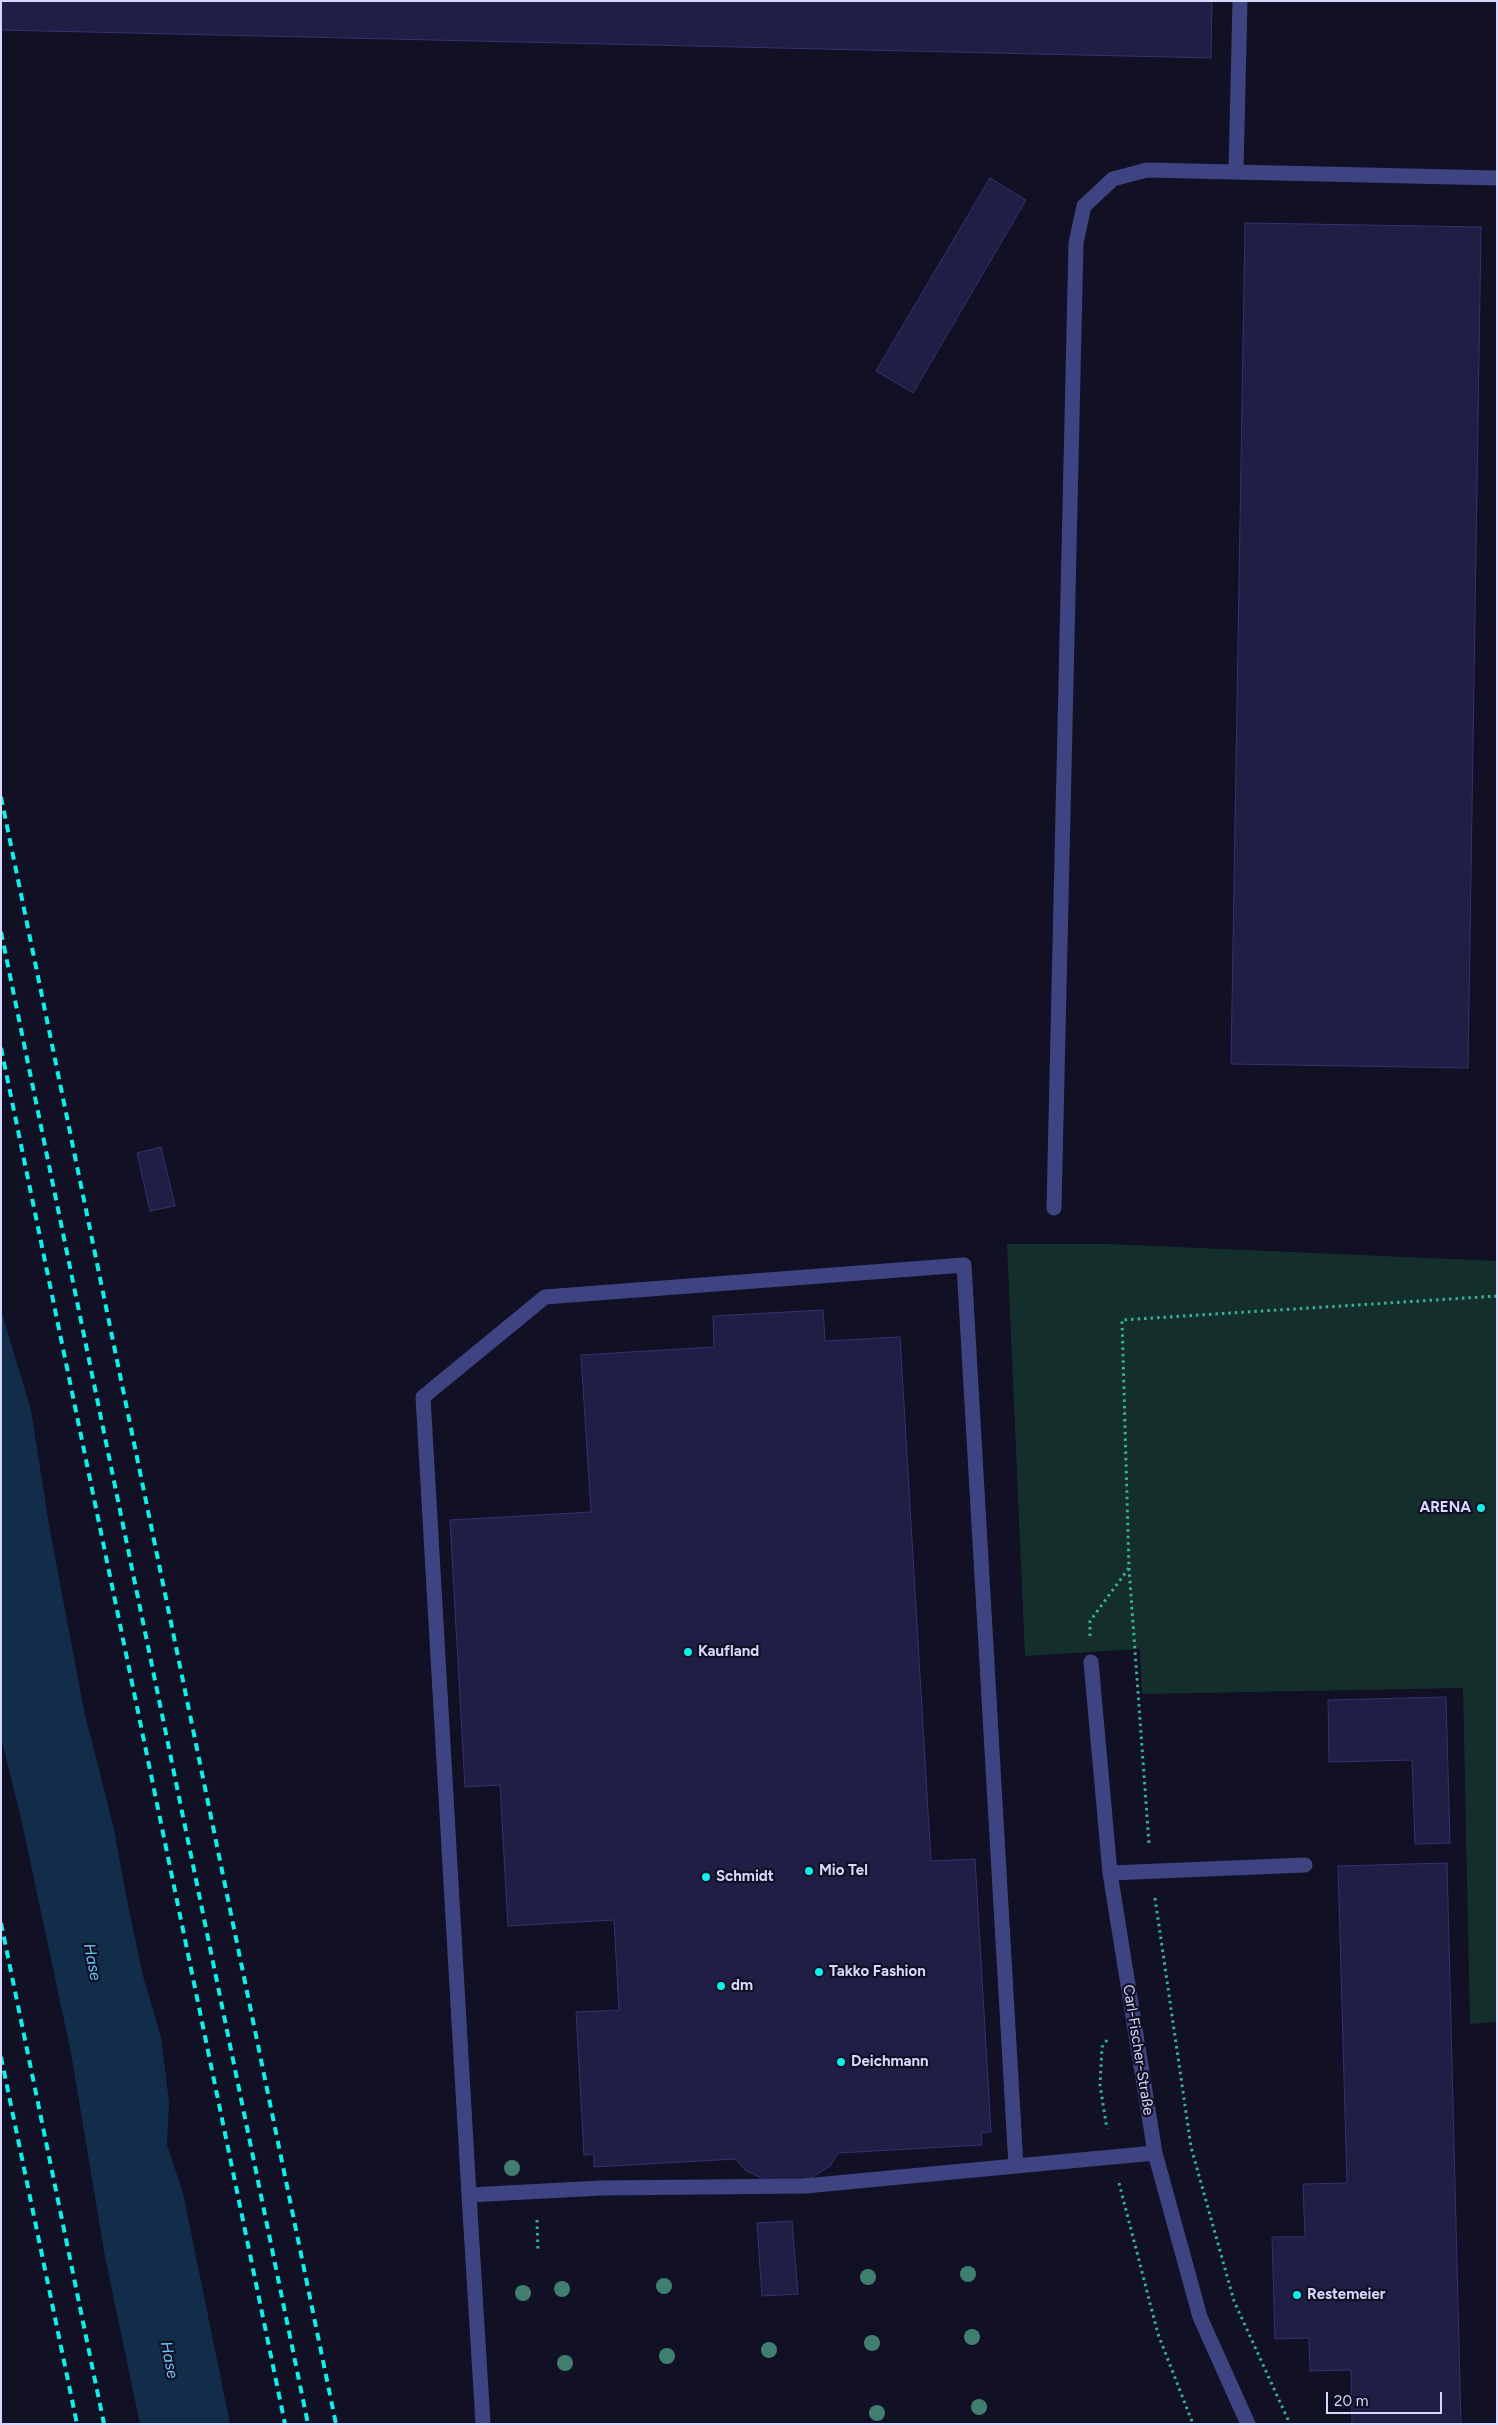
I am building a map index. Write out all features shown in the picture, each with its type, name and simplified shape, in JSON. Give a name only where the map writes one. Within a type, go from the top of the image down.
[{"type":"street","points":[[1236,171],[1240,1]]},
{"type":"street","points":[[1054,1208],[1076,243],[1084,206],[1113,179],[1147,170],[1497,178]]},
{"type":"street","points":[[483,2424],[423,1397],[545,1297],[964,1265],[1016,2166]]},
{"type":"street","name":"Carl-Fischer-Straße","points":[[1091,1662],[1110,1873],[1155,2153],[1200,2317],[1248,2424]]},
{"type":"street","points":[[1110,1873],[1306,1865]]},
{"type":"street","points":[[469,2195],[601,2188],[805,2186],[1155,2153]]},
{"type":"path","points":[[1290,2424],[1234,2301],[1191,2147],[1151,1872],[1129,1568],[1122,1320],[1497,1296]]},
{"type":"path","points":[[1091,1662],[1090,1621],[1129,1568]]},
{"type":"path","points":[[1100,2085],[1113,2157],[1158,2334],[1193,2424]]},
{"type":"green space","points":[[1007,1244],[1108,1244],[1497,1261],[1497,2022],[1470,2024],[1463,1688],[1142,1694],[1140,1649],[1025,1656]]},
{"type":"water","name":"Hase","points":[[1,1310],[31,1410],[49,1525],[84,1711],[114,1829],[143,1976],[161,2037],[169,2102],[167,2145],[183,2193],[230,2424],[140,2424],[105,2257],[71,2053],[22,1823],[1,1737]]},
{"type":"building","points":[[1,1],[1212,1],[1211,58],[1,30]]},
{"type":"building","points":[[990,178],[1026,200],[913,393],[876,371]]},
{"type":"building","points":[[1245,223],[1481,227],[1468,1068],[1231,1064]]},
{"type":"building","points":[[161,1147],[175,1206],[150,1211],[137,1153]]},
{"type":"building","name":"Kaufland","points":[[823,1310],[825,1341],[900,1337],[931,1861],[975,1859],[991,2132],[981,2133],[982,2145],[838,2153],[830,2166],[811,2178],[787,2182],[765,2180],[745,2170],[736,2159],[594,2167],[594,2154],[584,2155],[576,2012],[619,2010],[614,1920],[508,1926],[500,1785],[465,1787],[450,1520],[591,1512],[581,1355],[714,1347],[713,1316]]},
{"type":"building","points":[[1446,1697],[1450,1843],[1415,1844],[1412,1760],[1329,1762],[1328,1700]]},
{"type":"building","points":[[1447,1863],[1461,2424],[1352,2424],[1351,2370],[1310,2371],[1309,2338],[1275,2339],[1272,2237],[1305,2237],[1303,2184],[1347,2183],[1338,1866]]},
{"type":"building","points":[[792,2221],[798,2294],[762,2296],[757,2223]]},
{"type":"railway","points":[[1,797],[336,2424]]},
{"type":"railway","points":[[1,932],[308,2424]]},
{"type":"railway","points":[[1,1048],[285,2424]]},
{"type":"railway","points":[[1,1923],[104,2424]]},
{"type":"railway","points":[[1,2057],[77,2424]]},
{"type":"place","name":"ARENA","points":[[1481,1508]]},
{"type":"place","name":"Kaufland","points":[[688,1652]]},
{"type":"place","name":"Mio Tel","points":[[809,1871]]},
{"type":"place","name":"Schmidt","points":[[706,1877]]},
{"type":"place","name":"Takko Fashion","points":[[819,1972]]},
{"type":"place","name":"dm","points":[[721,1986]]},
{"type":"place","name":"Deichmann","points":[[841,2062]]},
{"type":"place","name":"Restemeier","points":[[1297,2295]]}]
